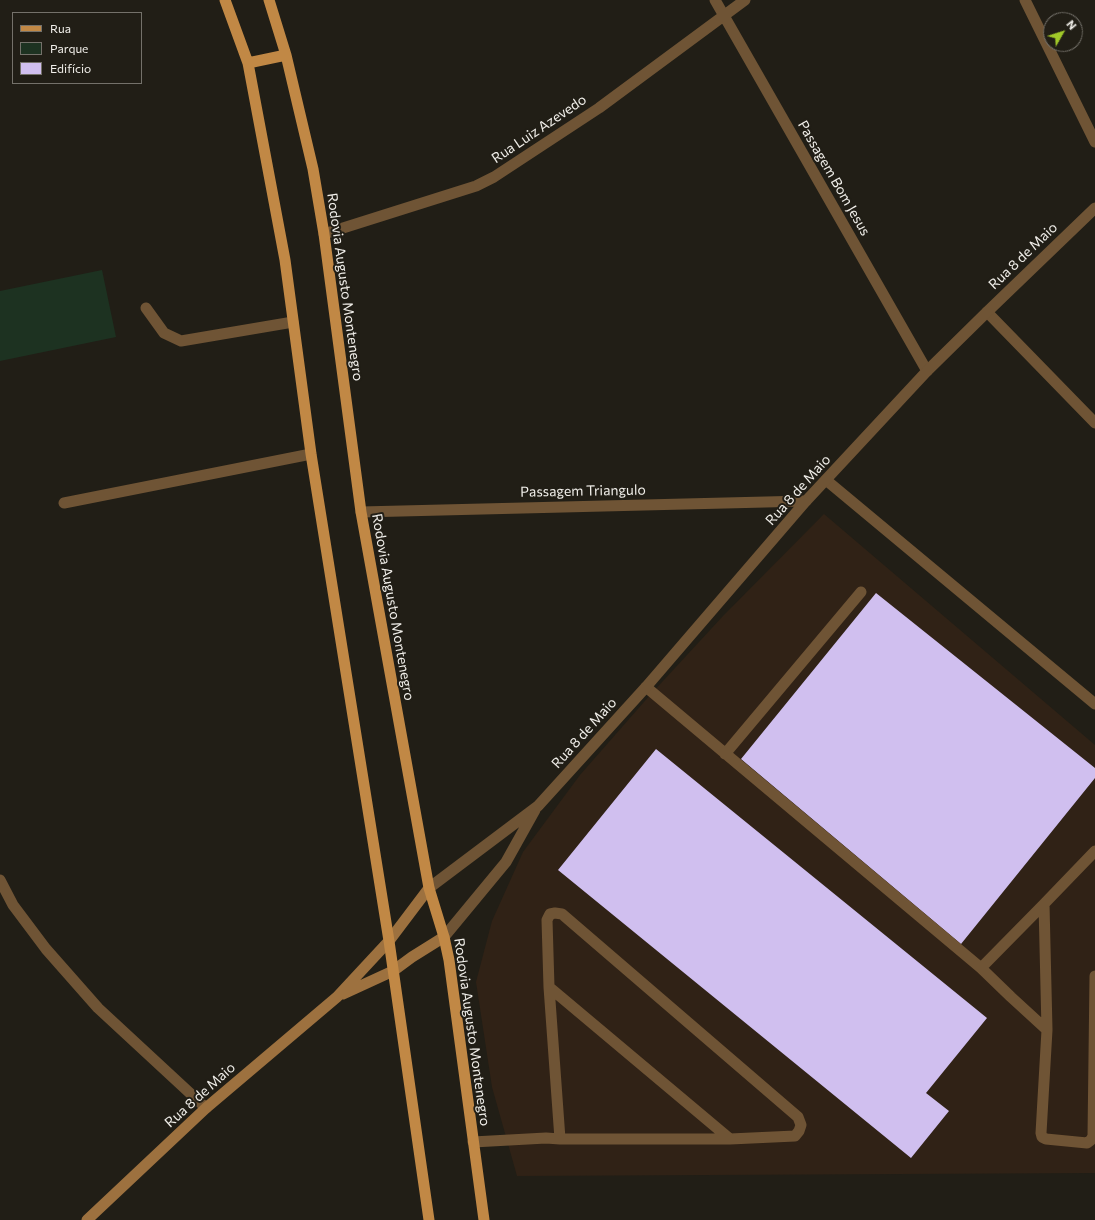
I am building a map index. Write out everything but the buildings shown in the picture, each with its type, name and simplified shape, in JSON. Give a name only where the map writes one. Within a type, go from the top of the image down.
[{"type":"main road","points":[[225,0],[248,64],[285,260],[311,454],[389,941],[429,1220]]},
{"type":"main road","name":"Rodovia Augusto Montenegro","points":[[269,0],[286,55],[313,169],[324,234],[361,512],[429,888],[450,960],[484,1220]]},
{"type":"main road","points":[[248,64],[286,55]]},
{"type":"main road","name":"Rua 8 de Maio","points":[[88,1220],[206,1108],[337,997],[389,941],[429,888]]},
{"type":"main road","name":"Rua 8 de Maio","points":[[337,997],[393,971],[444,937]]},
{"type":"street","name":"Passagem Bom Jesus","points":[[715,0],[927,371]]},
{"type":"street","name":"Rua Luiz Azevedo","points":[[324,234],[476,186],[494,177],[599,108],[745,0]]},
{"type":"street","points":[[1024,0],[1095,142]]},
{"type":"street","name":"Rua 8 de Maio","points":[[429,888],[538,806],[646,687],[806,501],[927,371],[1095,208]]},
{"type":"street","points":[[146,308],[164,333],[181,341],[293,322]]},
{"type":"street","points":[[987,312],[1095,423]]},
{"type":"street","points":[[64,503],[311,454]]},
{"type":"street","points":[[826,480],[1095,704]]},
{"type":"street","name":"Passagem Triangulo","points":[[361,512],[806,501]]},
{"type":"street","points":[[725,754],[861,592]]},
{"type":"street","points":[[646,687],[981,968],[1048,1030]]},
{"type":"street","name":"Rua 8 de Maio","points":[[444,937],[506,862],[538,806]]},
{"type":"street","points":[[981,968],[1095,851]]},
{"type":"street","points":[[0,880],[13,905],[46,949],[98,1008],[206,1108]]},
{"type":"street","points":[[1044,904],[1048,1030],[1041,1133],[1046,1139],[1087,1143],[1092,1136],[1095,976]]},
{"type":"street","points":[[473,1142],[560,1139],[730,1139],[795,1136],[801,1125],[798,1117],[562,914],[555,913],[550,914],[547,920],[549,987],[560,1139]]},
{"type":"street","points":[[549,987],[730,1139]]},
{"type":"shaded area","points":[[824,514],[1095,745],[1095,1173],[517,1176],[492,1087],[476,982],[492,921],[523,852],[580,775],[651,694],[723,616]]},
{"type":"green space","points":[[102,270],[116,337],[0,361],[0,291]]}]
